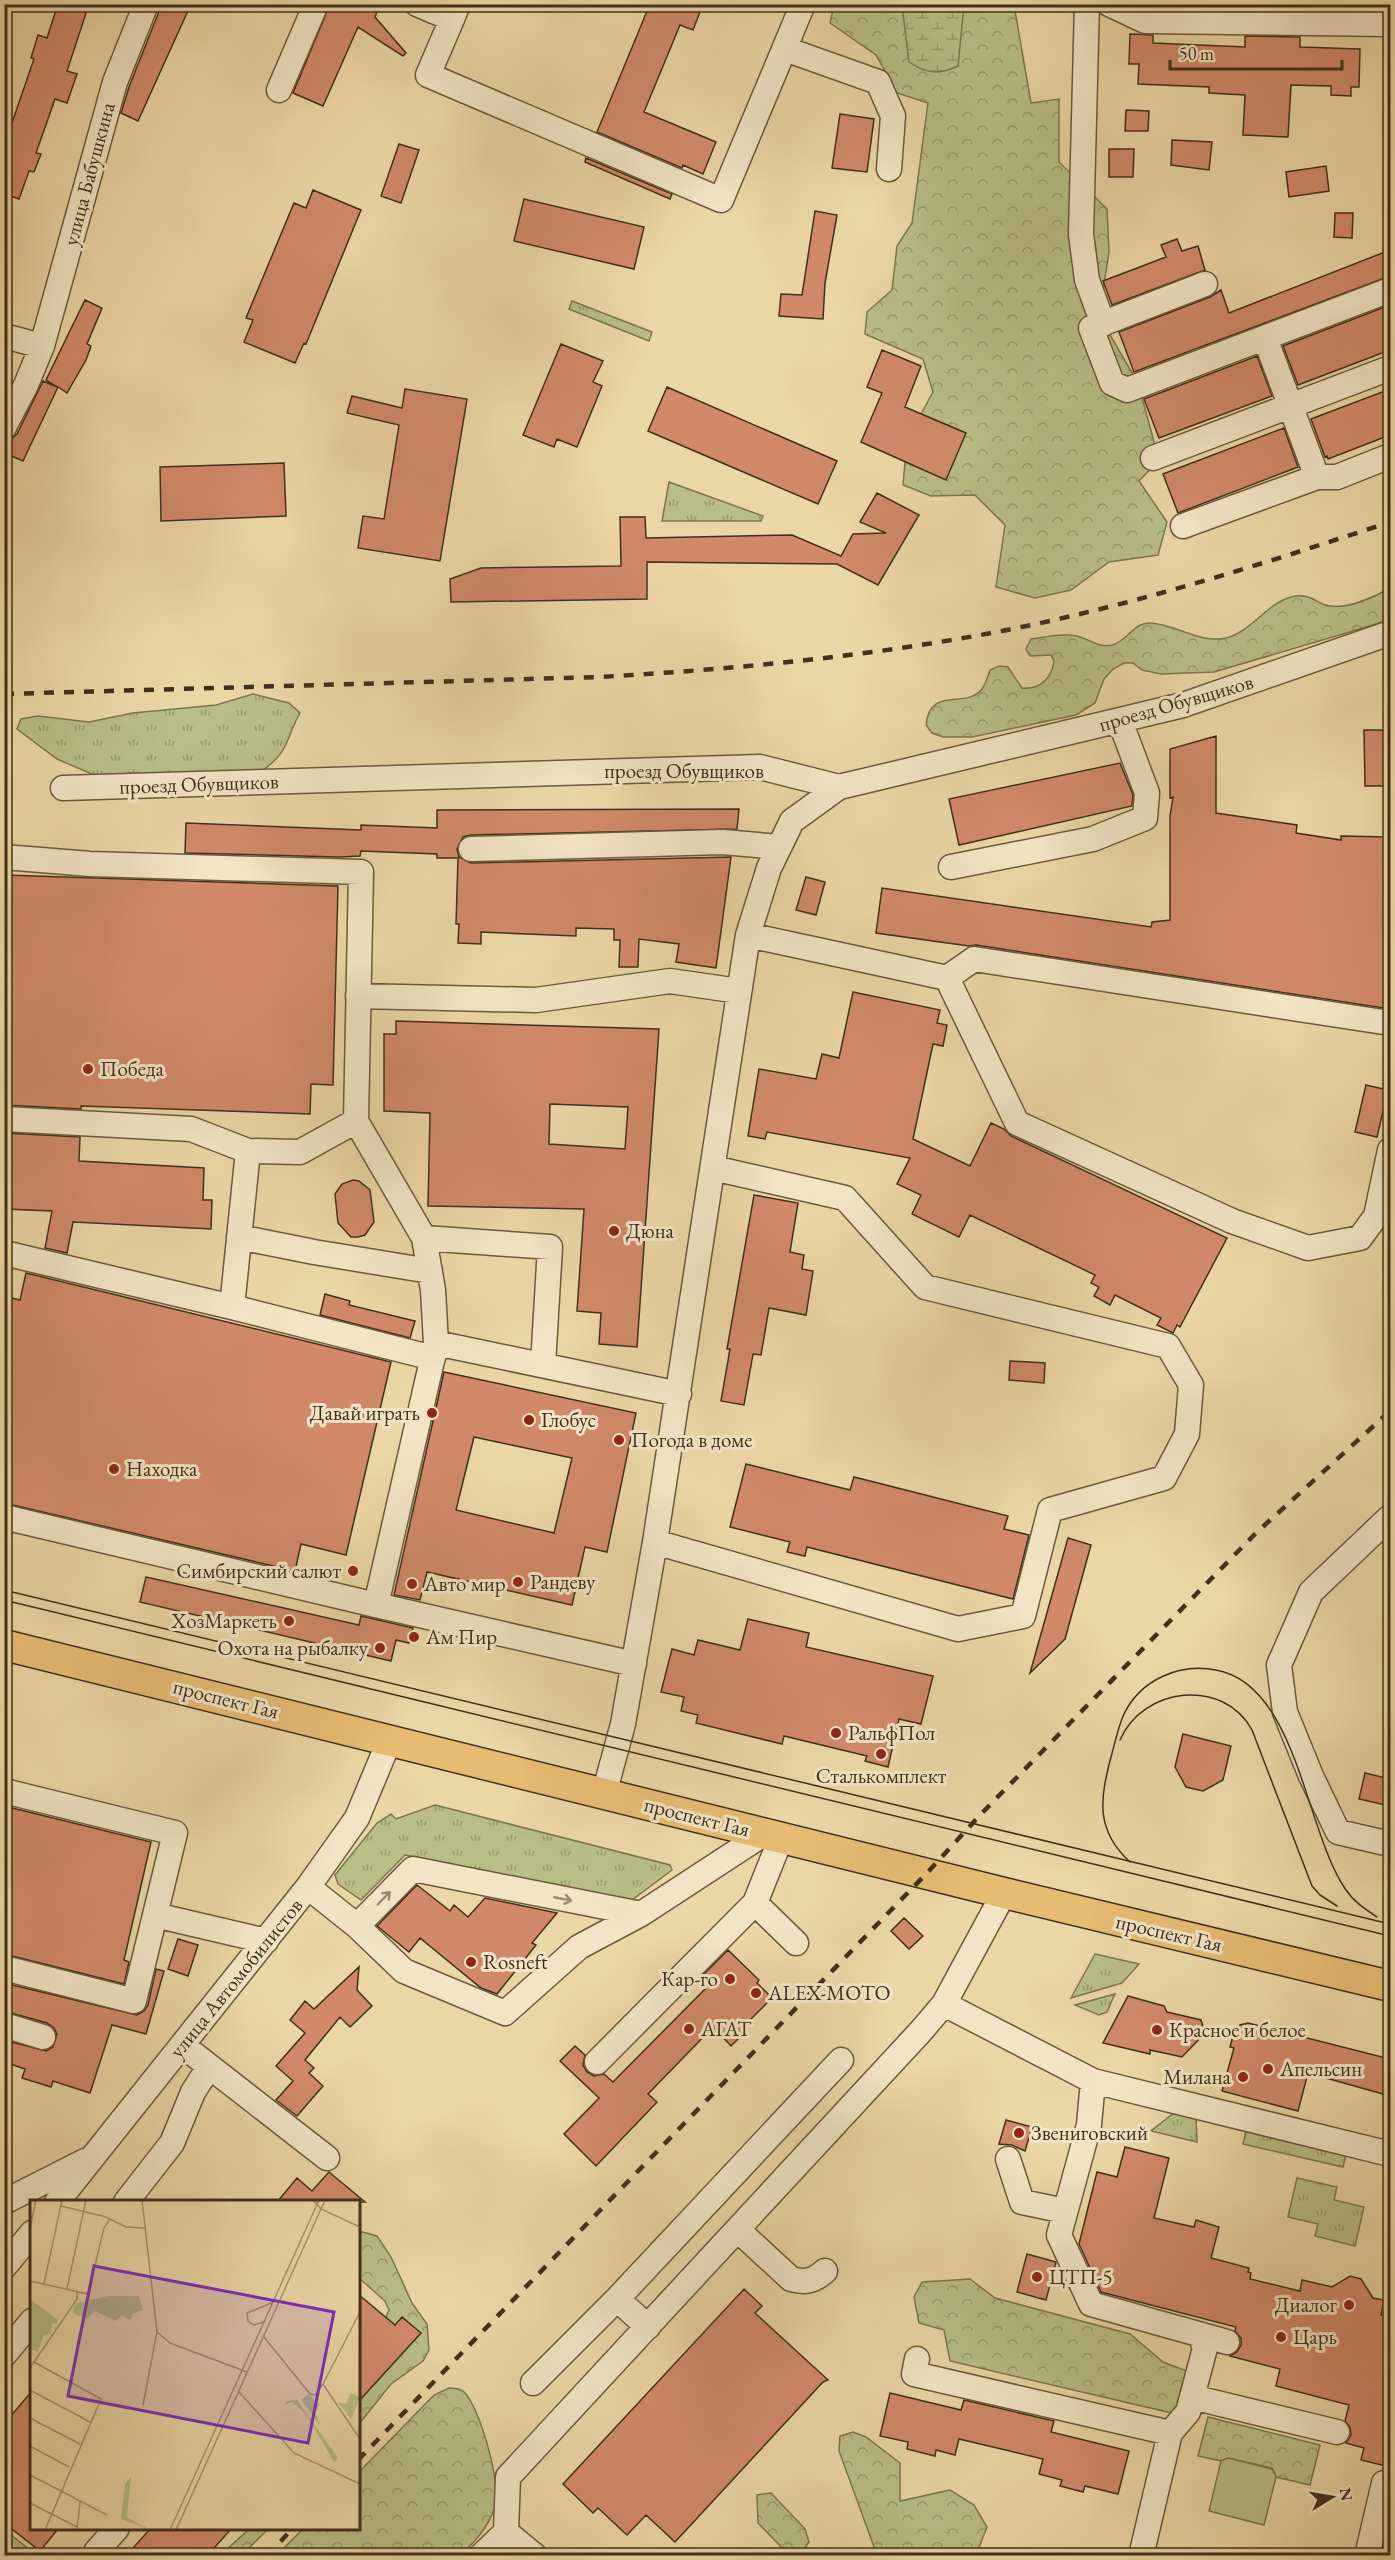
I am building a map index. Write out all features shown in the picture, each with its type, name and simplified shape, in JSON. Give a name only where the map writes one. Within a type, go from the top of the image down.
[{"type":"main road","name":"проспект Гая","points":[[4,1645],[1004,1893],[1390,1986]]},
{"type":"street","name":"улица Бабушкина","points":[[4,427],[26,385],[42,346],[115,82],[146,4]]},
{"type":"street","points":[[279,90],[316,4]]},
{"type":"street","points":[[417,4],[455,12],[428,75],[721,200],[803,4]]},
{"type":"street","points":[[1087,4],[1081,234],[1088,280],[1103,324]]},
{"type":"street","points":[[1109,4],[1145,21],[1390,24]]},
{"type":"street","points":[[784,49],[878,82],[893,116],[889,169]]},
{"type":"street","points":[[1205,284],[1091,328],[1112,383],[1127,390],[1390,290]]},
{"type":"street","points":[[4,336],[42,346]]},
{"type":"street","points":[[1265,338],[1317,477]]},
{"type":"street","points":[[1153,458],[1390,368]]},
{"type":"street","points":[[1183,526],[1317,477],[1337,477],[1390,456]]},
{"type":"street","name":"проезд Обувщиков","points":[[63,788],[760,767],[839,787],[1182,705],[1390,633]]},
{"type":"street","points":[[951,867],[1093,839],[1145,818],[1147,793],[1120,720]]},
{"type":"street","points":[[604,1794],[623,1724],[655,1542],[748,935],[769,868],[792,821],[839,787]]},
{"type":"street","points":[[471,849],[723,842],[779,847]]},
{"type":"street","points":[[4,857],[90,864],[361,872],[356,1121],[424,1238],[430,1271],[434,1350],[376,1605]]},
{"type":"street","points":[[748,935],[947,978],[974,959],[1390,1023]]},
{"type":"street","points":[[947,978],[1017,1123],[1232,1221],[1308,1248],[1360,1238],[1376,1215],[1390,1150]]},
{"type":"street","points":[[358,996],[536,1000],[670,981],[739,991]]},
{"type":"street","points":[[4,1119],[191,1129],[248,1152],[300,1152],[356,1121]]},
{"type":"street","points":[[232,1307],[248,1152]]},
{"type":"street","points":[[655,1542],[958,1629],[1023,1616],[1050,1510],[1164,1478],[1187,1434],[1191,1385],[1168,1346],[925,1287],[845,1198],[712,1168]]},
{"type":"street","points":[[239,1238],[430,1271]]},
{"type":"street","points":[[424,1238],[550,1247],[543,1365]]},
{"type":"street","points":[[4,1253],[232,1307],[434,1350],[543,1365],[679,1394]]},
{"type":"street","points":[[4,1517],[634,1664]]},
{"type":"street","points":[[1390,1517],[1311,1592],[1279,1665],[1285,1712],[1311,1776],[1338,1832],[1390,1844]]},
{"type":"street","name":"улица Автомобилистов","points":[[59,2200],[308,1887],[357,1818],[390,1739]]},
{"type":"street","points":[[4,1791],[176,1833],[134,2001],[4,1968]]},
{"type":"street","points":[[308,1887],[357,1926],[404,1971],[505,2013],[579,1947],[641,1914],[773,1835]]},
{"type":"street","points":[[597,2062],[755,1903],[773,1835]]},
{"type":"street","points":[[357,1926],[413,1869],[641,1914]]},
{"type":"street","points":[[481,2556],[506,2532],[508,2477],[739,2231],[944,2004],[1004,1893]]},
{"type":"street","points":[[755,1903],[796,1943]]},
{"type":"street","points":[[155,1915],[266,1941]]},
{"type":"street","points":[[944,2004],[1093,2081],[1390,2154]]},
{"type":"street","points":[[4,2025],[44,2037]]},
{"type":"street","points":[[182,2045],[327,2158]]},
{"type":"street","points":[[533,2383],[617,2299],[840,2060]]},
{"type":"street","points":[[128,2200],[172,2143],[193,2092],[209,2067]]},
{"type":"street","points":[[1093,2081],[1089,2125],[1059,2235],[1091,2304],[1227,2342]]},
{"type":"street","points":[[4,2202],[92,2158]]},
{"type":"street","points":[[1008,2159],[1022,2202],[1065,2211]]},
{"type":"street","points":[[739,2231],[791,2278],[802,2282],[810,2281],[825,2271]]},
{"type":"street","points":[[4,2267],[30,2235]]},
{"type":"street","points":[[617,2299],[648,2327]]},
{"type":"street","points":[[4,2355],[30,2323]]},
{"type":"street","points":[[1141,2556],[1170,2433],[1188,2412],[1205,2348],[1200,2335]]},
{"type":"street","points":[[917,2359],[914,2374],[1170,2433]]},
{"type":"street","points":[[1192,2397],[1337,2432]]},
{"type":"street","points":[[1367,2556],[1384,2483]]},
{"type":"street","points":[[96,2552],[116,2530]]},
{"type":"street","points":[[506,2532],[535,2556]]},
{"type":"green space","points":[[834,5],[1014,5],[1031,103],[1059,99],[1059,162],[1107,209],[1109,252],[1099,316],[1138,383],[1159,460],[1139,481],[1167,522],[1158,555],[1109,562],[1071,590],[1035,598],[996,587],[1005,525],[975,495],[931,496],[903,485],[907,440],[933,392],[923,359],[865,334],[867,312],[892,290],[897,246],[912,223],[928,103],[897,93],[876,55],[830,23]]},
{"type":"green space","points":[[902,5],[964,5],[958,66],[945,71],[933,72],[909,62]]},
{"type":"green space","points":[[572,301],[652,332],[649,341],[569,309]]},
{"type":"green space","points":[[669,482],[763,516],[761,521],[662,521]]},
{"type":"green space","points":[[1390,588],[1390,620],[1214,672],[1161,674],[1142,670],[1133,663],[1124,663],[1113,669],[1104,679],[1095,703],[1076,715],[972,737],[943,737],[932,733],[926,725],[934,705],[975,695],[982,689],[990,670],[999,666],[1008,667],[1022,688],[1034,687],[1044,682],[1051,673],[1054,661],[1051,655],[1030,656],[1026,649],[1031,639],[1071,635],[1107,646],[1118,643],[1144,623],[1160,624],[1206,638],[1226,638],[1243,630],[1274,606],[1291,597],[1304,596],[1325,605],[1346,606],[1362,602]]},
{"type":"green space","points":[[253,694],[289,703],[300,713],[281,752],[269,766],[259,773],[101,778],[57,759],[17,729],[21,719],[38,716],[89,722],[133,713],[216,705]]},
{"type":"green space","points":[[435,1805],[670,1865],[672,1870],[632,1900],[405,1855],[361,1900],[338,1884],[335,1875],[377,1823],[391,1814],[396,1819]]},
{"type":"green space","points":[[1095,1954],[1139,1964],[1122,1983],[1071,1998]]},
{"type":"green space","points":[[1115,1994],[1107,2012],[1099,2015],[1075,2005]]},
{"type":"green space","points":[[1175,2112],[1196,2117],[1197,2142],[1151,2131]]},
{"type":"green space","points":[[1246,2131],[1346,2154],[1343,2167],[1243,2144]]},
{"type":"green space","points":[[1297,2178],[1337,2187],[1334,2200],[1364,2207],[1355,2246],[1315,2236],[1318,2224],[1288,2217]]},
{"type":"green space","points":[[360,2231],[377,2236],[391,2257],[412,2303],[427,2324],[429,2350],[423,2361],[391,2384],[360,2423],[360,2348],[384,2321],[389,2310],[385,2301],[360,2279]]},
{"type":"green space","points":[[970,2279],[995,2298],[1130,2334],[1163,2362],[1189,2372],[1176,2414],[950,2361],[944,2330],[919,2323],[914,2297],[922,2282]]},
{"type":"green space","points":[[449,2388],[458,2389],[463,2391],[469,2399],[488,2446],[495,2481],[496,2496],[492,2514],[486,2527],[461,2555],[276,2556],[302,2530],[360,2530],[360,2471],[434,2395]]},
{"type":"green space","points":[[1208,2417],[1320,2445],[1310,2485],[1276,2477],[1272,2468],[1228,2458],[1221,2461],[1198,2456]]},
{"type":"green space","points":[[853,2432],[866,2437],[900,2463],[900,2501],[950,2490],[974,2505],[987,2527],[976,2555],[877,2555],[839,2451],[840,2436]]},
{"type":"green space","points":[[1228,2458],[1272,2469],[1276,2477],[1264,2525],[1209,2511],[1221,2461]]},
{"type":"green space","points":[[771,2493],[805,2529],[809,2542],[801,2553],[787,2553],[758,2523],[757,2495]]},
{"type":"green space","points":[[5,2530],[36,2555],[11,2555],[5,2551]]},
{"type":"green space","points":[[248,2530],[267,2530],[242,2555],[221,2555]]},
{"type":"building","points":[[58,4],[89,4],[67,71],[77,74],[67,103],[55,99],[36,153],[41,154],[34,172],[29,171],[19,199],[4,194],[4,146],[34,59],[31,58],[38,35],[47,38]]},
{"type":"building","points":[[162,4],[191,4],[138,121],[121,113]]},
{"type":"building","points":[[330,4],[359,4],[377,12],[375,17],[406,53],[403,56],[358,27],[323,106],[293,93]]},
{"type":"building","points":[[650,4],[703,4],[693,30],[680,25],[644,112],[716,142],[703,174],[683,165],[682,168],[597,132]]},
{"type":"building","points":[[1130,34],[1153,35],[1153,43],[1245,47],[1245,36],[1300,37],[1300,47],[1360,49],[1359,87],[1351,87],[1351,96],[1331,95],[1331,86],[1291,85],[1288,137],[1243,135],[1245,95],[1209,93],[1209,87],[1138,84],[1139,64],[1129,64]]},
{"type":"building","points":[[1126,110],[1149,111],[1148,131],[1125,131]]},
{"type":"building","points":[[840,114],[874,119],[867,172],[832,168]]},
{"type":"building","points":[[1172,140],[1212,142],[1209,170],[1171,165]]},
{"type":"building","points":[[399,144],[419,150],[401,203],[381,196]]},
{"type":"building","points":[[1109,149],[1134,149],[1133,177],[1109,177]]},
{"type":"building","points":[[586,158],[672,194],[670,199],[585,162]]},
{"type":"building","points":[[1326,166],[1329,191],[1289,197],[1286,172]]},
{"type":"building","points":[[313,190],[361,210],[306,344],[304,343],[295,363],[244,342],[253,320],[246,318],[294,203],[306,208]]},
{"type":"building","points":[[524,199],[644,227],[634,269],[514,241]]},
{"type":"building","points":[[815,211],[837,215],[825,283],[823,319],[779,316],[781,294],[802,295]]},
{"type":"building","points":[[1335,213],[1353,213],[1352,238],[1334,237]]},
{"type":"building","points":[[1177,239],[1182,251],[1198,246],[1205,270],[1112,305],[1103,281],[1166,257],[1161,245]]},
{"type":"building","points":[[1390,250],[1390,276],[1134,372],[1119,332],[1210,297],[1221,290],[1229,313]]},
{"type":"building","points":[[85,300],[102,308],[87,344],[91,346],[86,360],[67,393],[58,387],[23,461],[4,453],[10,440],[17,434],[43,381],[57,387],[46,380]]},
{"type":"building","points":[[1390,305],[1390,350],[1298,385],[1283,346]]},
{"type":"building","points":[[561,344],[603,361],[593,382],[602,386],[577,447],[557,439],[554,447],[523,435]]},
{"type":"building","points":[[882,350],[921,366],[905,407],[966,433],[946,480],[861,442],[882,393],[867,387]]},
{"type":"building","points":[[1257,356],[1272,396],[1159,438],[1144,399]]},
{"type":"building","points":[[667,387],[837,461],[818,504],[648,431]]},
{"type":"building","points":[[405,389],[467,399],[440,561],[358,548],[363,516],[384,519],[399,425],[347,413],[352,396],[402,408]]},
{"type":"building","points":[[1390,389],[1390,435],[1328,459],[1327,456],[1325,457],[1311,419]]},
{"type":"building","points":[[1284,428],[1298,467],[1178,513],[1163,474]]},
{"type":"building","points":[[284,463],[286,516],[161,521],[160,467]]},
{"type":"building","points":[[877,493],[919,515],[878,585],[837,564],[647,562],[647,599],[451,602],[450,579],[481,568],[621,566],[620,517],[645,517],[646,538],[792,535],[841,556],[853,534],[886,533],[860,522]]},
{"type":"building","points":[[1364,730],[1390,730],[1390,786],[1365,786]]},
{"type":"building","points":[[1216,736],[1216,813],[1297,825],[1296,833],[1341,840],[1341,836],[1390,837],[1390,1009],[976,945],[969,946],[876,933],[882,888],[1151,927],[1152,922],[1170,920],[1170,816],[1173,797],[1170,798],[1170,749]]},
{"type":"building","points":[[1120,763],[1133,795],[1132,806],[959,845],[949,799]]},
{"type":"building","points":[[739,809],[737,829],[471,835],[463,837],[457,849],[459,857],[471,863],[731,857],[716,968],[676,962],[679,944],[639,939],[638,967],[619,967],[620,940],[614,940],[614,929],[576,928],[576,936],[481,932],[481,944],[458,943],[459,924],[456,924],[458,858],[437,858],[437,854],[361,851],[360,856],[339,857],[185,853],[186,823],[361,830],[361,825],[437,828],[437,810]]},
{"type":"building","points":[[4,875],[338,886],[333,1085],[311,1084],[310,1114],[4,1105]]},
{"type":"building","points":[[806,877],[825,882],[816,915],[796,910]]},
{"type":"building","points":[[853,992],[940,1010],[937,1023],[947,1025],[943,1046],[933,1044],[913,1139],[970,1166],[991,1123],[1004,1129],[1011,1136],[1227,1238],[1180,1327],[1177,1325],[1173,1333],[1157,1325],[1161,1318],[1115,1295],[1110,1305],[1094,1296],[1099,1287],[1091,1283],[1095,1275],[970,1215],[959,1237],[912,1214],[921,1195],[897,1184],[910,1158],[767,1132],[765,1139],[748,1136],[759,1069],[816,1079],[822,1054],[839,1058]]},
{"type":"building","points":[[396,1021],[659,1029],[637,1347],[599,1344],[601,1313],[577,1311],[584,1209],[428,1206],[430,1113],[384,1111],[384,1034],[396,1034]],"holes":[[[550,1104],[628,1107],[625,1149],[549,1144]]]},
{"type":"building","points":[[1366,1085],[1388,1090],[1377,1137],[1355,1132]]},
{"type":"building","points":[[4,1133],[80,1137],[79,1161],[204,1168],[203,1200],[212,1200],[211,1229],[73,1222],[67,1253],[45,1248],[52,1211],[4,1209]]},
{"type":"building","points":[[353,1180],[359,1181],[370,1190],[374,1222],[365,1235],[358,1237],[351,1237],[338,1223],[335,1194],[342,1184]]},
{"type":"building","points":[[754,1195],[798,1203],[790,1252],[804,1255],[802,1269],[813,1271],[806,1315],[769,1308],[761,1355],[753,1354],[744,1405],[721,1401],[730,1349],[727,1349]]},
{"type":"building","points":[[26,1273],[391,1362],[346,1555],[301,1544],[295,1571],[4,1503],[4,1296],[20,1300]]},
{"type":"building","points":[[325,1294],[350,1301],[349,1305],[415,1321],[410,1338],[320,1315]]},
{"type":"building","points":[[1010,1361],[1045,1363],[1044,1383],[1009,1380]]},
{"type":"building","points":[[444,1372],[636,1413],[607,1552],[585,1547],[572,1605],[427,1572],[420,1600],[394,1595]],"holes":[[[474,1437],[572,1458],[554,1533],[456,1510]]]},
{"type":"building","points":[[746,1464],[850,1490],[854,1477],[1008,1516],[1004,1529],[1029,1535],[1013,1599],[807,1547],[805,1556],[787,1552],[790,1542],[730,1527]]},
{"type":"building","points":[[1068,1538],[1091,1545],[1065,1639],[1030,1673]]},
{"type":"building","points":[[146,1577],[359,1625],[361,1616],[413,1628],[409,1643],[396,1640],[391,1661],[140,1602]]},
{"type":"building","points":[[748,1619],[809,1633],[806,1647],[933,1676],[921,1724],[899,1719],[888,1767],[865,1761],[867,1756],[784,1736],[782,1744],[696,1723],[698,1715],[681,1711],[684,1697],[661,1692],[672,1649],[694,1655],[698,1640],[740,1650]]},
{"type":"building","points":[[1183,1734],[1231,1746],[1223,1780],[1203,1791],[1186,1787],[1175,1767]]},
{"type":"building","points":[[1365,1773],[1390,1779],[1390,1806],[1359,1799]]},
{"type":"building","points":[[4,1806],[151,1842],[124,1960],[129,1962],[124,1984],[4,1954]]},
{"type":"building","points":[[417,1885],[450,1911],[454,1905],[468,1917],[485,1898],[557,1913],[532,1943],[536,1945],[497,1994],[481,1988],[420,1938],[409,1952],[377,1926]]},
{"type":"building","points":[[904,1918],[923,1936],[909,1949],[891,1931]]},
{"type":"building","points":[[178,1939],[198,1945],[188,1976],[168,1969]]},
{"type":"building","points":[[728,1950],[759,1980],[757,1983],[772,1998],[744,2026],[747,2030],[731,2046],[713,2027],[648,2094],[657,2102],[596,2166],[564,2134],[599,2098],[560,2061],[575,2046],[585,2055],[583,2065],[587,2072],[594,2076],[604,2074],[613,2082],[707,1987],[699,1979]]},
{"type":"building","points":[[359,1967],[357,1990],[372,2006],[350,2027],[340,2017],[305,2060],[314,2068],[309,2073],[323,2086],[297,2116],[276,2100],[293,2081],[276,2066],[305,2033],[290,2020],[305,2001],[314,2009]]},
{"type":"building","points":[[156,1969],[164,1971],[146,2034],[112,2025],[90,2093],[53,2081],[51,2087],[22,2078],[25,2069],[4,2062],[4,2040],[46,2051],[53,2047],[57,2034],[54,2028],[47,2023],[4,2011],[4,1983],[137,2015],[148,2005]]},
{"type":"building","name":"Красное и белое","points":[[1128,1996],[1164,2006],[1167,2012],[1201,2020],[1205,2033],[1182,2057],[1150,2050],[1150,2054],[1103,2043]]},
{"type":"building","name":"Апельсин","points":[[1248,2023],[1390,2059],[1390,2096],[1308,2073],[1298,2111],[1222,2091],[1234,2048],[1230,2047],[1234,2032],[1240,2025]]},
{"type":"building","points":[[1006,2120],[1032,2127],[1025,2151],[1012,2145],[999,2144]]},
{"type":"building","points":[[1125,2147],[1169,2158],[1154,2218],[1194,2227],[1196,2220],[1219,2227],[1211,2258],[1249,2268],[1250,2279],[1300,2291],[1302,2280],[1332,2287],[1350,2276],[1361,2279],[1373,2298],[1384,2300],[1381,2315],[1390,2317],[1390,2467],[1361,2460],[1364,2448],[1346,2443],[1351,2435],[1350,2427],[1345,2421],[1349,2405],[1276,2386],[1280,2369],[1230,2356],[1237,2352],[1241,2345],[1241,2338],[1235,2331],[1236,2327],[1101,2292],[1079,2244],[1097,2172],[1117,2177]]},
{"type":"building","points":[[329,2172],[365,2202],[360,2202],[360,2200],[279,2200],[297,2178],[312,2191]]},
{"type":"building","name":"ЦТП-5","points":[[1027,2254],[1056,2262],[1046,2300],[1017,2292]]},
{"type":"building","points":[[744,2289],[762,2306],[755,2313],[828,2380],[823,2382],[675,2542],[646,2515],[627,2535],[598,2508],[593,2513],[563,2484]]},
{"type":"building","points":[[360,2296],[395,2325],[402,2317],[421,2333],[360,2400]]},
{"type":"building","points":[[30,2393],[30,2530],[57,2530],[40,2551],[4,2523],[4,2424]]},
{"type":"building","points":[[890,2393],[961,2410],[964,2400],[1054,2421],[1051,2432],[1129,2451],[1118,2494],[1085,2486],[1083,2492],[1060,2486],[1062,2480],[1039,2474],[1043,2459],[959,2439],[955,2455],[936,2450],[935,2456],[907,2449],[908,2442],[880,2436]]},
{"type":"building","points":[[149,2530],[230,2530],[207,2556],[126,2556]]},
{"type":"tram line","points":[[4,1590],[1390,1924]]},
{"type":"tram line","points":[[4,1600],[1390,1936]]},
{"type":"tram line","points":[[1130,1862],[1111,1838],[1103,1813],[1107,1772],[1124,1714],[1140,1691],[1163,1676],[1189,1669],[1216,1670],[1243,1681],[1265,1703],[1282,1731],[1296,1764],[1332,1865],[1349,1894],[1377,1917]]},
{"type":"tram line","points":[[1120,1740],[1131,1722],[1146,1709],[1164,1700],[1184,1695],[1204,1696],[1222,1702],[1239,1713],[1252,1730],[1312,1886],[1320,1895],[1337,1906]]},
{"type":"railway","points":[[4,694],[599,677],[702,670],[858,654],[961,638],[1060,619],[1156,595],[1390,522]]},
{"type":"railway","points":[[360,2458],[927,1873],[981,1814],[1256,1533],[1390,1411]]},
{"type":"railway","points":[[267,2556],[291,2530]]},
{"type":"place","name":"Победа","points":[[88,1069]]},
{"type":"place","name":"Дюна","points":[[614,1231]]},
{"type":"place","name":"Давай играть","points":[[432,1413]]},
{"type":"place","name":"Глобус","points":[[529,1420]]},
{"type":"place","name":"Погода в доме","points":[[619,1440]]},
{"type":"place","name":"Находка","points":[[114,1469]]},
{"type":"place","name":"Симбирский салют","points":[[353,1571]]},
{"type":"place","name":"Рандеву","points":[[518,1582]]},
{"type":"place","name":"Авто мир","points":[[412,1584]]},
{"type":"place","name":"ХозМаркеть","points":[[289,1621]]},
{"type":"place","name":"Ам Пир","points":[[414,1637]]},
{"type":"place","name":"Охота на рыбалку","points":[[380,1648]]},
{"type":"place","name":"РальфПол","points":[[836,1733]]},
{"type":"place","name":"Сталькомплект","points":[[881,1754]]},
{"type":"place","name":"Rosneft","points":[[471,1962]]},
{"type":"place","name":"Кар-го","points":[[730,1979]]},
{"type":"place","name":"ALEX-MOTO","points":[[756,1993]]},
{"type":"place","name":"АГАТ","points":[[689,2029]]},
{"type":"place","name":"Красное и белое","points":[[1157,2030]]},
{"type":"place","name":"Апельсин","points":[[1268,2069]]},
{"type":"place","name":"Милана","points":[[1243,2077]]},
{"type":"place","name":"Звениговский","points":[[1019,2133]]},
{"type":"place","name":"ЦТП-5","points":[[1037,2277]]},
{"type":"place","name":"Диалог","points":[[1349,2305]]},
{"type":"place","name":"Царь","points":[[1281,2337]]}]
